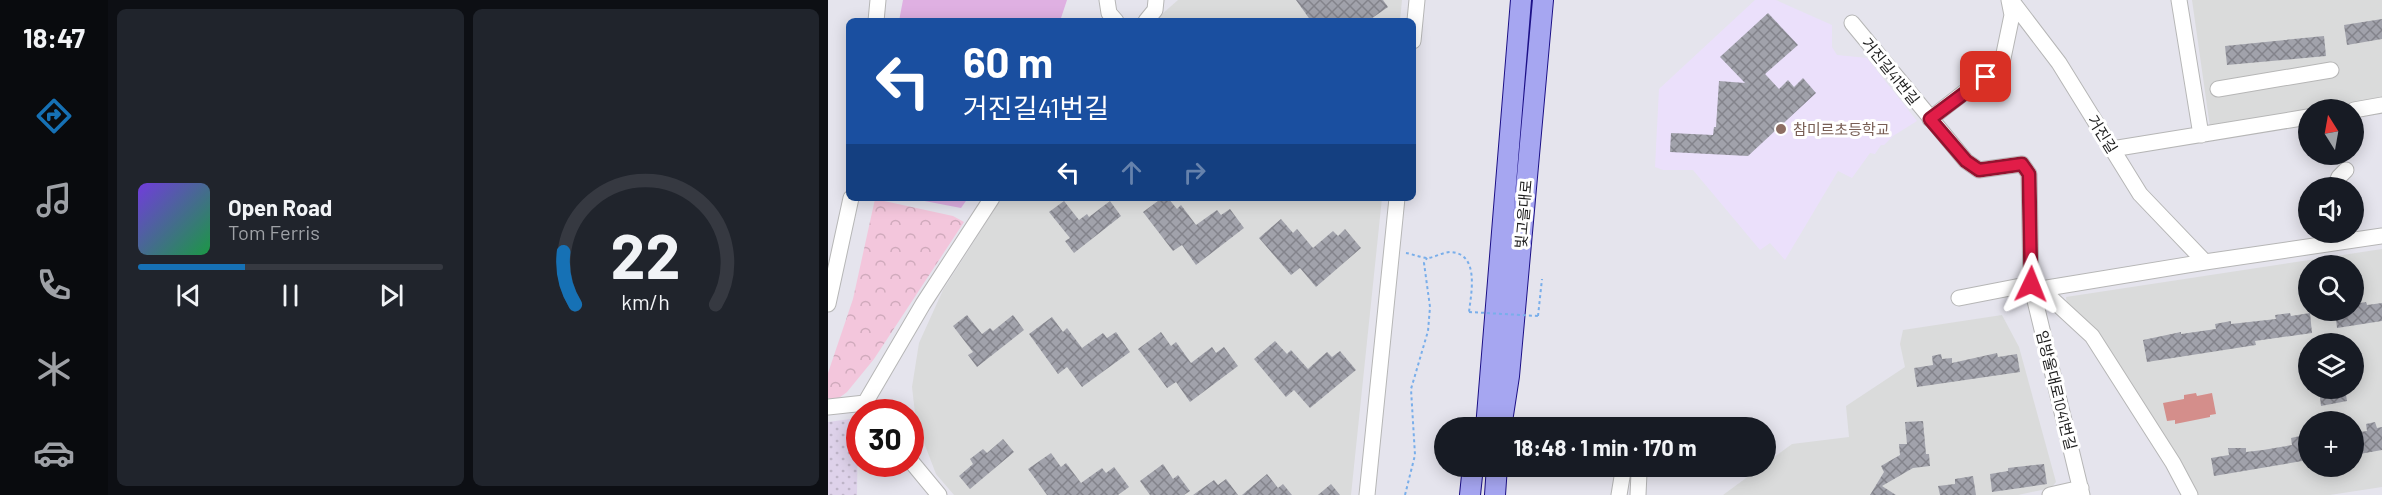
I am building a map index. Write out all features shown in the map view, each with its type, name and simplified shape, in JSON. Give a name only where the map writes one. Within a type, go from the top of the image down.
[{"type":"main road","name":"빛고을대로","points":[[1487,417],[1521,0]]},
{"type":"main road","name":"빛고을대로","points":[[1503,417],[1509,376],[1543,0]]},
{"type":"main road","points":[[1479,417],[1489,375]]},
{"type":"main road","points":[[1509,376],[1510,417]]},
{"type":"main road","points":[[1470,495],[1472,477]]},
{"type":"main road","points":[[1480,495],[1482,477]]},
{"type":"main road","points":[[1495,495],[1496,477]]},
{"type":"main road","points":[[1506,495],[1507,477]]},
{"type":"street","points":[[876,18],[878,0]]},
{"type":"street","points":[[1107,0],[1109,13],[1113,18]]},
{"type":"street","points":[[1148,18],[1155,10],[1156,0]]},
{"type":"street","points":[[1415,18],[1417,0]]},
{"type":"street","name":"거진길41번길","points":[[1930,119],[2002,63],[2012,15],[2010,0]]},
{"type":"street","name":"거진길","points":[[2010,0],[2059,63],[2140,194],[2205,262]]},
{"type":"street","points":[[2179,0],[2201,135]]},
{"type":"street","name":"거진길41번길","points":[[1852,23],[1966,161],[1979,170],[2022,164],[2029,174],[2036,287]]},
{"type":"street","points":[[2218,88],[2331,70]]},
{"type":"street","points":[[2364,108],[2382,105]]},
{"type":"street","points":[[2112,149],[2298,119]]},
{"type":"street","points":[[2339,177],[2346,170]]},
{"type":"street","points":[[828,304],[850,201]]},
{"type":"street","points":[[873,399],[923,304],[990,201]]},
{"type":"street","points":[[1367,495],[1397,201]]},
{"type":"street","points":[[1959,298],[2382,236]]},
{"type":"street","points":[[2311,247],[2313,243]]},
{"type":"street","points":[[2036,287],[2092,336],[2173,463],[2190,495]]},
{"type":"street","name":"임방울대로1041번길","points":[[2036,287],[2082,492]]},
{"type":"street","points":[[828,407],[846,407]]},
{"type":"street","points":[[1619,495],[1623,471],[1632,469],[1639,473],[1638,495]]},
{"type":"street","points":[[924,477],[939,495]]},
{"type":"street","points":[[2050,495],[2082,492]]},
{"type":"path","points":[[1401,252],[1427,258],[1450,252],[1459,254],[1469,264],[1473,277],[1469,312],[1538,315],[1542,279]]},
{"type":"path","points":[[1405,495],[1415,455],[1411,389],[1428,331],[1430,307],[1424,263],[1427,258]]},
{"type":"shaded area","points":[[903,0],[1067,0],[1061,18],[900,18]]},
{"type":"shaded area","points":[[1178,0],[1402,0],[1400,18],[1157,18]]},
{"type":"shaded area","name":"참미르초등학교","points":[[1755,0],[1776,0],[1832,25],[1832,47],[1837,55],[1867,58],[1917,121],[1881,145],[1875,154],[1870,153],[1852,178],[1838,171],[1785,260],[1770,243],[1760,250],[1693,170],[1663,170],[1655,167],[1659,89]]},
{"type":"shaded area","points":[[2192,0],[2382,0],[2382,100],[2364,102],[2364,99],[2298,99],[2298,114],[2210,127]]},
{"type":"shaded area","points":[[925,201],[966,201],[961,208]]},
{"type":"shaded area","points":[[1000,201],[1382,201],[1351,495],[954,495],[936,474],[924,443],[924,399],[913,399],[912,387],[919,343],[943,290]]},
{"type":"shaded area","points":[[2382,249],[2382,487],[2330,495],[2197,495],[2067,305],[2066,297],[2298,262],[2298,321],[2364,321],[2364,255],[2342,255]]},
{"type":"shaded area","points":[[2002,315],[2019,347],[2056,482],[2051,488],[2018,495],[1723,495],[1747,477],[1776,477],[1776,456],[1792,444],[1849,437],[1846,406],[1905,367],[1900,344],[1903,330]]},
{"type":"shaded area","points":[[2196,393],[2197,396],[2212,393],[2216,414],[2175,424],[2175,420],[2167,421],[2163,403],[2184,399],[2184,395]]},
{"type":"shaded area","points":[[846,420],[846,477],[857,477],[857,495],[828,495],[828,422]]},
{"type":"green space","points":[[875,201],[884,201],[953,216],[964,222],[874,359],[847,392],[835,401],[828,398],[828,373],[853,299]]},
{"type":"building","points":[[1296,0],[1383,0],[1388,7],[1372,18],[1309,18]]},
{"type":"building","points":[[1768,13],[1798,45],[1765,74],[1779,89],[1788,80],[1794,87],[1803,78],[1816,93],[1748,156],[1670,152],[1671,133],[1713,135],[1714,127],[1716,127],[1719,81],[1745,83],[1720,57]]},
{"type":"building","points":[[2382,19],[2382,39],[2347,45],[2344,25]]},
{"type":"building","points":[[2324,36],[2326,56],[2227,65],[2225,46]]},
{"type":"building","points":[[1064,201],[1079,220],[1087,214],[1089,217],[1110,201],[1121,216],[1074,253],[1065,241],[1070,238],[1049,212]]},
{"type":"building","points":[[1158,201],[1170,201],[1177,209],[1181,205],[1196,225],[1217,210],[1221,215],[1230,209],[1244,228],[1196,265],[1182,245],[1173,251],[1143,212]]},
{"type":"building","points":[[1281,219],[1293,233],[1297,229],[1313,248],[1333,231],[1338,236],[1345,229],[1361,248],[1316,287],[1300,268],[1291,275],[1259,238]]},
{"type":"building","points":[[2364,302],[2367,305],[2382,303],[2382,321],[2337,328],[2336,321],[2364,321]]},
{"type":"building","points":[[2290,313],[2291,316],[2298,315],[2298,321],[2311,321],[2312,333],[2298,333],[2298,335],[2255,341],[2256,345],[2147,362],[2143,340],[2181,332],[2181,334],[2216,329],[2215,324],[2231,321],[2231,324],[2276,319],[2275,315]]},
{"type":"building","points":[[967,315],[982,334],[990,328],[993,331],[1013,315],[1024,330],[977,367],[968,355],[973,352],[953,326]]},
{"type":"building","points":[[1052,317],[1063,332],[1067,328],[1082,348],[1103,333],[1107,338],[1116,332],[1130,352],[1082,387],[1067,367],[1058,374],[1029,334]]},
{"type":"building","points":[[1161,332],[1171,346],[1176,342],[1191,363],[1212,347],[1216,353],[1224,347],[1238,366],[1190,402],[1176,382],[1167,388],[1138,349]]},
{"type":"building","points":[[1275,341],[1287,354],[1291,350],[1308,369],[1327,352],[1332,357],[1340,351],[1356,370],[1310,408],[1294,390],[1286,397],[1254,359]]},
{"type":"building","points":[[1997,353],[1998,357],[2017,354],[2020,372],[1917,387],[1914,368],[1933,365],[1932,356],[1941,354],[1942,359],[1952,358],[1952,363]]},
{"type":"building","points":[[2320,399],[2347,399],[2347,401],[2321,406]]},
{"type":"building","points":[[1923,421],[1926,454],[1929,454],[1930,466],[1913,468],[1882,486],[1896,495],[1870,495],[1884,472],[1881,466],[1900,455],[1899,444],[1907,444],[1905,422]]},
{"type":"building","points":[[2375,422],[2377,428],[2382,427],[2382,450],[2364,453],[2366,424]]},
{"type":"building","points":[[2298,436],[2298,462],[2214,476],[2211,458],[2229,455],[2228,448],[2246,448],[2246,452],[2263,450],[2292,445],[2291,438]]},
{"type":"building","points":[[1003,439],[1014,452],[970,489],[959,476],[973,464],[970,459],[983,449],[987,453]]},
{"type":"building","points":[[1051,453],[1061,467],[1066,463],[1081,483],[1102,468],[1106,473],[1114,467],[1129,487],[1118,495],[1047,495],[1028,469]]},
{"type":"building","points":[[1163,464],[1173,479],[1178,475],[1190,491],[1184,495],[1150,495],[1140,481]]},
{"type":"building","points":[[2044,464],[2047,484],[1992,492],[1990,474],[2008,471],[2008,468]]},
{"type":"building","points":[[1267,474],[1278,488],[1283,484],[1292,495],[1242,495]]},
{"type":"building","points":[[1973,476],[1976,495],[1940,495],[1938,486],[1955,484],[1955,479]]},
{"type":"building","points":[[1226,479],[1238,495],[1193,495],[1214,480],[1218,485]]},
{"type":"building","points":[[1331,484],[1340,495],[1318,495]]},
{"type":"place","name":"참미르초등학교","points":[[1781,129]]},
{"type":"route","points":[[1986,77],[1930,119],[1966,161],[1979,170],[2022,164],[2029,174],[2031,284]]}]
